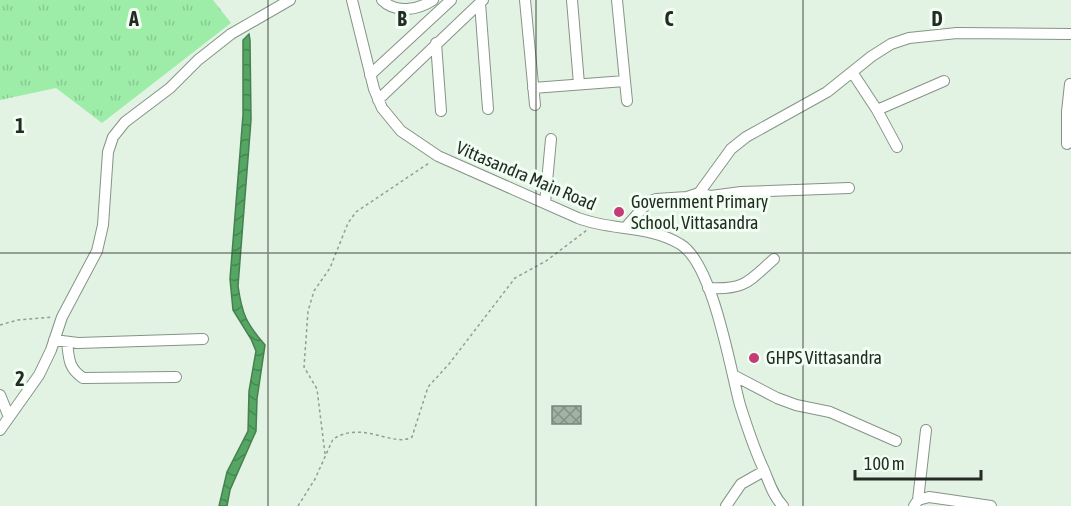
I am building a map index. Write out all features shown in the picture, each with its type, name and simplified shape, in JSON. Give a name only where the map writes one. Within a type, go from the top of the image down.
[{"type":"street","points":[[0,430],[39,375],[62,317],[97,251],[103,225],[108,152],[113,137],[125,123],[170,88],[206,53],[231,34],[290,0]]},
{"type":"street","name":"Vittasandra Main Road","points":[[352,0],[378,100],[387,116],[401,131],[438,156],[545,203],[592,222],[662,236],[685,247],[698,264],[708,288],[727,344],[733,375],[752,442],[776,498],[783,506]]},
{"type":"street","points":[[382,0],[398,9],[413,9],[433,0]]},
{"type":"street","points":[[370,75],[451,0]]},
{"type":"street","points":[[525,0],[535,105]]},
{"type":"street","points":[[572,0],[579,84]]},
{"type":"street","points":[[617,0],[627,101]]},
{"type":"street","points":[[378,100],[481,2]]},
{"type":"street","points":[[481,2],[488,109]]},
{"type":"street","points":[[699,194],[730,149],[746,137],[827,92],[891,44],[909,38],[957,33],[1071,34]]},
{"type":"street","points":[[436,43],[441,111]]},
{"type":"street","points":[[852,72],[877,110],[897,147]]},
{"type":"street","points":[[533,88],[625,81]]},
{"type":"street","points":[[877,110],[944,81]]},
{"type":"street","points":[[1067,144],[1067,112],[1071,82]]},
{"type":"street","points":[[545,203],[551,139]]},
{"type":"street","points":[[626,227],[648,202],[656,199],[699,194],[711,196],[741,192],[849,188]]},
{"type":"street","points":[[708,288],[730,289],[744,285],[774,259]]},
{"type":"street","points":[[54,340],[68,342],[203,339]]},
{"type":"street","points":[[68,342],[74,372],[83,378],[176,377]]},
{"type":"street","points":[[733,375],[777,398],[796,405],[830,412],[896,441]]},
{"type":"street","points":[[0,395],[9,417]]},
{"type":"street","points":[[916,503],[926,430]]},
{"type":"street","points":[[726,506],[741,484],[764,471]]},
{"type":"street","points":[[916,503],[929,497],[991,506]]},
{"type":"path","points":[[326,455],[317,389],[304,367],[308,311],[314,291],[330,268],[348,223],[356,212],[438,156]]},
{"type":"path","points":[[298,506],[311,487],[333,439],[348,432],[357,431],[403,440],[412,437],[428,387],[462,347],[514,278],[546,261],[584,234],[592,222]]},
{"type":"path","points":[[0,325],[18,320],[62,317]]},
{"type":"green space","points":[[0,0],[213,0],[231,23],[102,123],[56,88],[0,100]]},
{"type":"water","points":[[249,34],[251,120],[238,286],[246,318],[265,345],[257,399],[256,431],[230,490],[227,506],[219,506],[227,472],[248,431],[249,391],[256,351],[233,310],[230,279],[243,115],[243,40]]},
{"type":"building","points":[[552,406],[581,406],[581,424],[552,424]]},
{"type":"place","name":"Government Primary School, Vittasandra","points":[[619,212]]},
{"type":"place","name":"GHPS Vittasandra","points":[[754,358]]}]
